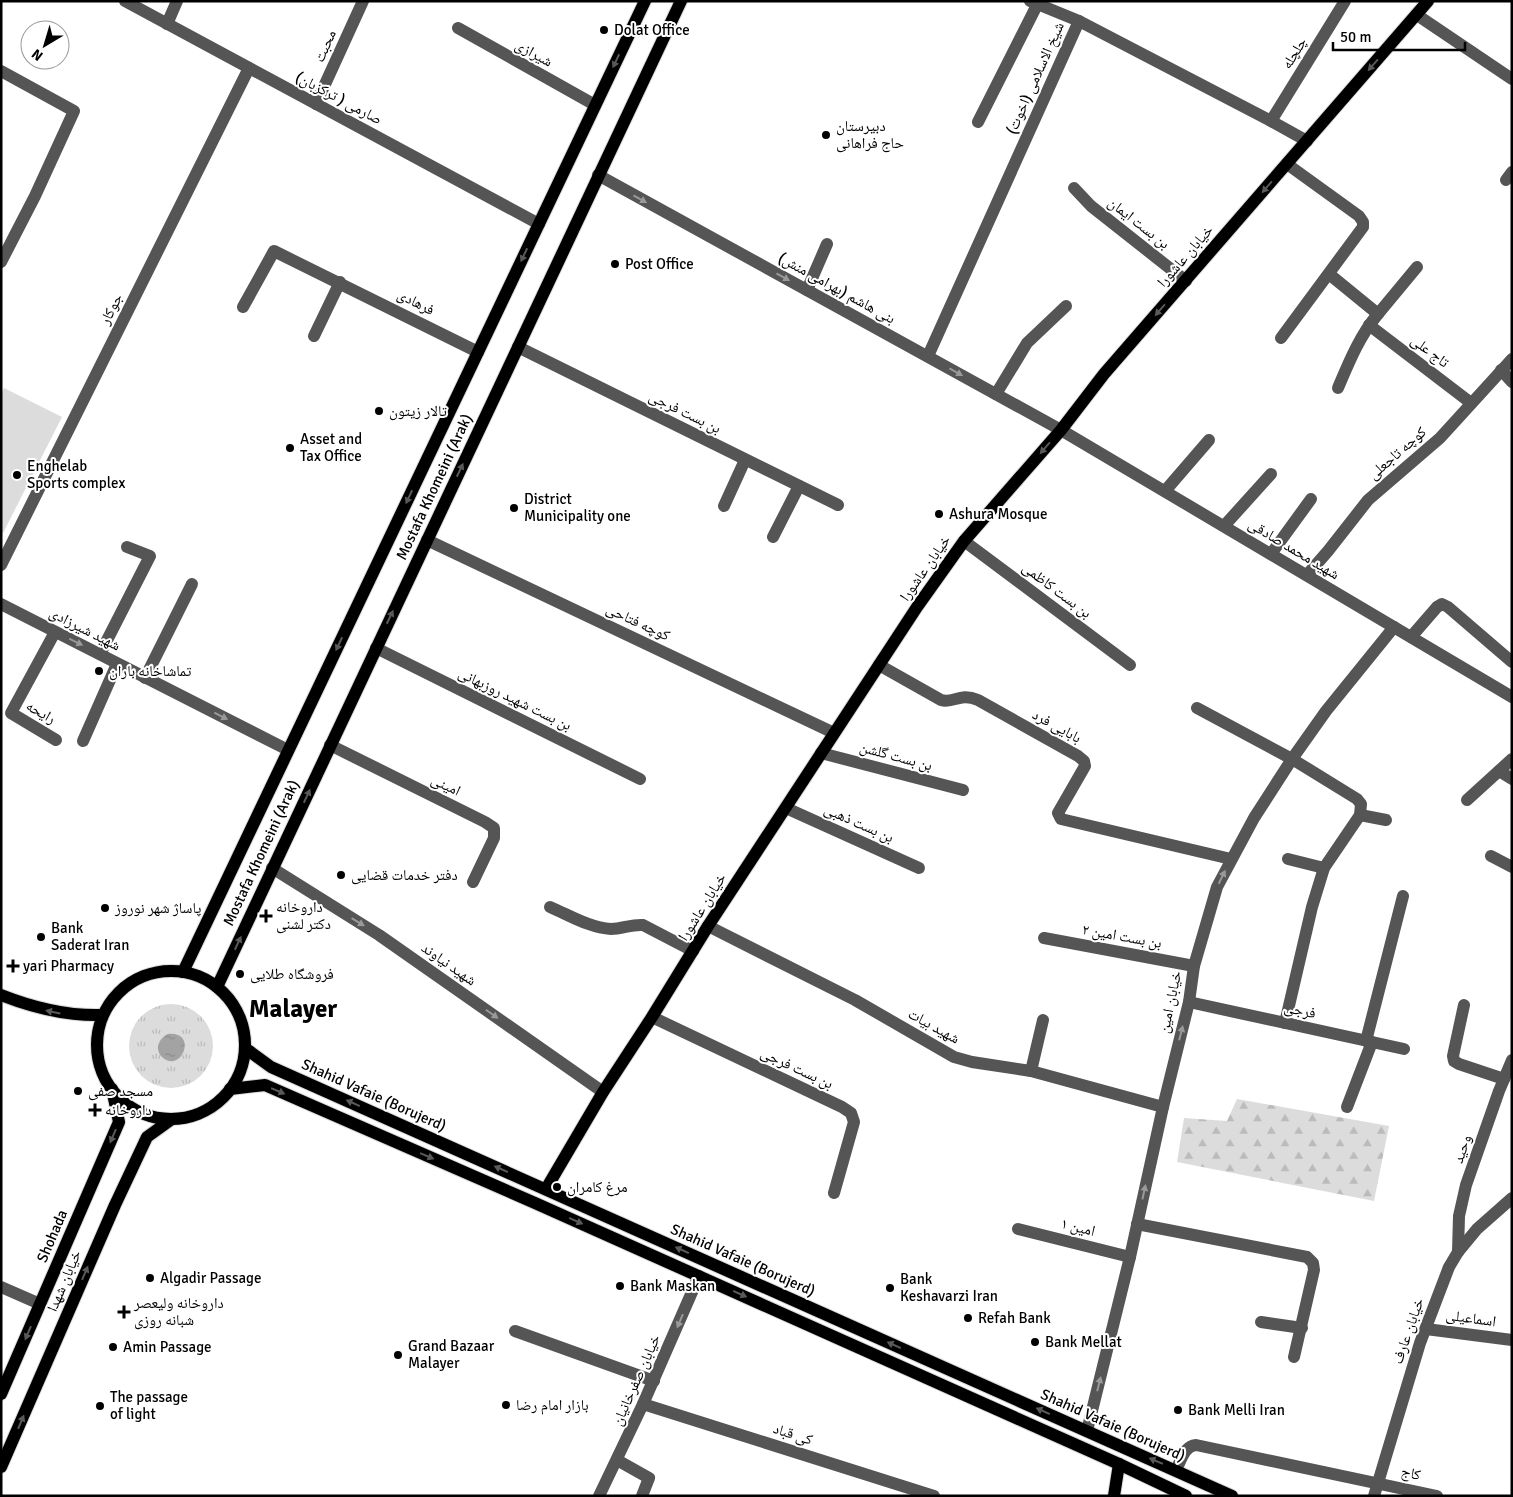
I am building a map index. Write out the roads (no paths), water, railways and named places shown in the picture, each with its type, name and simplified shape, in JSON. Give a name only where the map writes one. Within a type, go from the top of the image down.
[{"type":"main road","name":"Mostafa Khomeini (Arak)","points":[[183,972],[644,1]]},
{"type":"main road","name":"Mostafa Khomeini (Arak)","points":[[217,987],[681,1]]},
{"type":"main road","name":"خیابان عاشورا","points":[[546,1189],[603,1092],[694,951],[708,926],[916,607],[964,541],[1060,430],[1104,374],[1428,1]]},
{"type":"main road","points":[[162,971],[183,972],[204,978],[217,987],[237,1011],[242,1026],[245,1048],[241,1070],[230,1089],[224,1097],[209,1108],[191,1116],[172,1118],[145,1114],[133,1108],[112,1089],[103,1073],[98,1055],[101,1015],[123,988],[141,977],[162,971]]},
{"type":"main road","points":[[1,995],[24,1004],[54,1012],[79,1016],[101,1015]]},
{"type":"main road","name":"Shahid Vafaie (Borujerd)","points":[[245,1048],[271,1067],[1232,1496]]},
{"type":"main road","points":[[230,1089],[265,1085],[699,1276],[1119,1464],[1186,1496]]},
{"type":"main road","name":"Shohada","points":[[1,1394],[119,1122],[112,1089]]},
{"type":"main road","name":"خیابان شهدا","points":[[1,1467],[115,1204],[147,1137],[172,1118]]},
{"type":"main road","points":[[1114,1496],[1119,1464]]},
{"type":"street","name":"صارمی ( ترکزبان)","points":[[124,1],[539,224]]},
{"type":"street","points":[[167,24],[177,1]]},
{"type":"street","name":"محبت","points":[[316,104],[363,1]]},
{"type":"street","name":"چلچله","points":[[1271,121],[1345,1]]},
{"type":"street","points":[[978,122],[1035,2],[1079,21]]},
{"type":"street","points":[[1417,15],[1512,80]]},
{"type":"street","name":"شیخ الاسلامی (اخوت)","points":[[928,356],[1079,21],[1307,141]]},
{"type":"street","name":"شیرازی","points":[[458,28],[595,105]]},
{"type":"street","name":"جوکار","points":[[1,565],[249,68]]},
{"type":"street","points":[[1,71],[74,111],[35,196],[1,262]]},
{"type":"street","points":[[1281,338],[1362,227],[1359,216],[1287,164]]},
{"type":"street","name":"بنی هاشم (بهرامی منش)","points":[[598,176],[1060,430]]},
{"type":"street","name":"بن بست ایمان","points":[[1074,188],[1091,206],[1186,281]]},
{"type":"street","points":[[807,290],[827,244]]},
{"type":"street","name":"فرهادی","points":[[243,307],[274,251],[340,282],[478,352]]},
{"type":"street","points":[[1338,388],[1355,350],[1369,325],[1416,266]]},
{"type":"street","points":[[1329,274],[1378,314]]},
{"type":"street","points":[[314,336],[340,282]]},
{"type":"street","points":[[996,394],[1027,343],[1066,306]]},
{"type":"street","name":"تاج علی","points":[[1369,325],[1471,403]]},
{"type":"street","name":"بن بست فرجی","points":[[518,348],[838,505]]},
{"type":"street","name":"کوچه تاجعلی","points":[[1306,575],[1328,551],[1368,500],[1440,438],[1512,359]]},
{"type":"street","points":[[1502,370],[1512,382]]},
{"type":"street","name":"شهید محمد صادقی","points":[[1060,430],[1512,697]]},
{"type":"street","points":[[1165,491],[1209,440]]},
{"type":"street","points":[[724,506],[745,460]]},
{"type":"street","points":[[1224,526],[1271,474]]},
{"type":"street","points":[[773,537],[800,486]]},
{"type":"street","points":[[1270,554],[1311,499]]},
{"type":"street","name":"کوچه فتاحی","points":[[427,540],[834,733]]},
{"type":"street","name":"بن بست کاظمی","points":[[964,541],[1130,665]]},
{"type":"street","points":[[100,654],[150,556],[127,547]]},
{"type":"street","points":[[145,678],[192,584]]},
{"type":"street","name":"شهید شیرزادی","points":[[1,604],[288,750]]},
{"type":"street","points":[[1410,637],[1437,607],[1442,604],[1448,607],[1512,662]]},
{"type":"street","name":"خیابان امین","points":[[1087,1431],[1130,1257],[1163,1107],[1189,1002],[1194,966],[1217,887],[1254,818],[1292,759],[1326,711],[1394,627]]},
{"type":"street","name":"رایحه","points":[[55,632],[11,713],[56,740]]},
{"type":"street","name":"بن بست شهید روزبهانی","points":[[376,648],[640,779]]},
{"type":"street","points":[[83,741],[117,664]]},
{"type":"street","name":"بابایی فرد","points":[[879,665],[941,700],[949,701],[966,697],[978,700],[1084,761],[1085,766],[1058,813],[1061,819],[1231,859]]},
{"type":"street","points":[[1197,708],[1292,759],[1357,798],[1361,804],[1360,815],[1324,868],[1312,907],[1285,1023]]},
{"type":"street","name":"امینی","points":[[330,745],[494,828],[494,838],[473,882]]},
{"type":"street","name":"بن بست گلشن","points":[[821,752],[963,790]]},
{"type":"street","points":[[1467,800],[1512,759]]},
{"type":"street","points":[[1499,771],[1512,779]]},
{"type":"street","name":"بن بست ذهبی","points":[[786,808],[919,868]]},
{"type":"street","points":[[1360,815],[1386,820]]},
{"type":"street","points":[[1491,856],[1512,867]]},
{"type":"street","points":[[1288,859],[1324,868]]},
{"type":"street","name":"شهید نیاوند","points":[[272,868],[379,935],[603,1092]]},
{"type":"street","points":[[1347,1107],[1369,1041],[1403,896]]},
{"type":"street","points":[[550,907],[596,927],[613,929],[635,924],[643,925],[694,951]]},
{"type":"street","name":"شهید بیات","points":[[708,926],[856,1000],[954,1057],[1031,1072],[1163,1107]]},
{"type":"street","name":"بن بست امین ۲","points":[[1044,938],[1194,966]]},
{"type":"street","name":"فرجی","points":[[1189,1002],[1404,1049]]},
{"type":"street","points":[[1464,1005],[1453,1056],[1454,1061],[1504,1078]]},
{"type":"street","name":"بن بست فرجی","points":[[652,1017],[852,1113],[854,1122],[834,1193]]},
{"type":"street","points":[[1031,1072],[1043,1020]]},
{"type":"street","name":"وحید","points":[[1458,1252],[1459,1216],[1466,1185],[1512,1060]]},
{"type":"street","name":"خیابان عارف","points":[[1374,1496],[1441,1284],[1458,1252],[1477,1229],[1512,1198]]},
{"type":"street","points":[[1137,1224],[1306,1257],[1312,1263],[1314,1270],[1294,1357]]},
{"type":"street","name":"امین ۱","points":[[1018,1229],[1130,1257]]},
{"type":"street","name":"خیابان صفرخانیان","points":[[599,1496],[654,1381],[699,1276]]},
{"type":"street","points":[[1,1287],[40,1304]]},
{"type":"street","points":[[1261,1322],[1302,1328]]},
{"type":"street","name":"اسماعیلی","points":[[1426,1329],[1512,1340]]},
{"type":"street","points":[[515,1331],[654,1381]]},
{"type":"street","name":"کی قباد","points":[[643,1404],[934,1496]]},
{"type":"street","name":"کاج","points":[[1176,1470],[1186,1450],[1196,1445],[1437,1496]]},
{"type":"street","points":[[617,1460],[649,1478],[642,1496]]},
{"type":"water","points":[[168,1034],[177,1035],[183,1039],[185,1045],[184,1051],[175,1061],[169,1061],[162,1057],[158,1051],[160,1041]]},
{"type":"place","name":"Dolat Office","points":[[604,30]]},
{"type":"place","name":"دبیرستان حاج فراهانی","points":[[826,135]]},
{"type":"place","name":"Post Office","points":[[615,264]]},
{"type":"place","name":"تالار زیتون","points":[[379,411]]},
{"type":"place","name":"Asset and Tax Office","points":[[290,448]]},
{"type":"place","name":"Enghelab Sports complex","points":[[17,475]]},
{"type":"place","name":"District Municipality one","points":[[514,508]]},
{"type":"place","name":"Ashura Mosque","points":[[939,514]]},
{"type":"place","name":"تماشاخانه باران","points":[[99,671]]},
{"type":"place","name":"دفتر خدمات قضایی","points":[[341,875]]},
{"type":"place","name":"پاساژ شهر نوروز","points":[[105,908]]},
{"type":"place","name":"داروخانه دکتر لشنی","points":[[266,916]]},
{"type":"place","name":"Bank Saderat Iran","points":[[41,937]]},
{"type":"place","name":"yari Pharmacy","points":[[13,966]]},
{"type":"place","name":"فروشگاه طلایی","points":[[240,974]]},
{"type":"place","name":"مسجد صفی","points":[[78,1091]]},
{"type":"place","name":"داروخانه","points":[[95,1110]]},
{"type":"place","name":"مرغ کامران","points":[[557,1187]]},
{"type":"place","name":"Algadir Passage","points":[[150,1278]]},
{"type":"place","name":"Bank Maskan","points":[[620,1286]]},
{"type":"place","name":"Bank Keshavarzi Iran","points":[[890,1288]]},
{"type":"place","name":"داروخانه ولیعصر شبانه روزی","points":[[124,1312]]},
{"type":"place","name":"Refah Bank","points":[[968,1318]]},
{"type":"place","name":"Bank Mellat","points":[[1035,1342]]},
{"type":"place","name":"Amin Passage","points":[[113,1347]]},
{"type":"place","name":"Grand Bazaar Malayer","points":[[398,1355]]},
{"type":"place","name":"بازار امام رضا","points":[[506,1405]]},
{"type":"place","name":"The passage of light","points":[[100,1406]]},
{"type":"place","name":"Bank Melli Iran","points":[[1178,1410]]},
{"type":"district","name":"Malayer","points":[[293,1008]]}]
